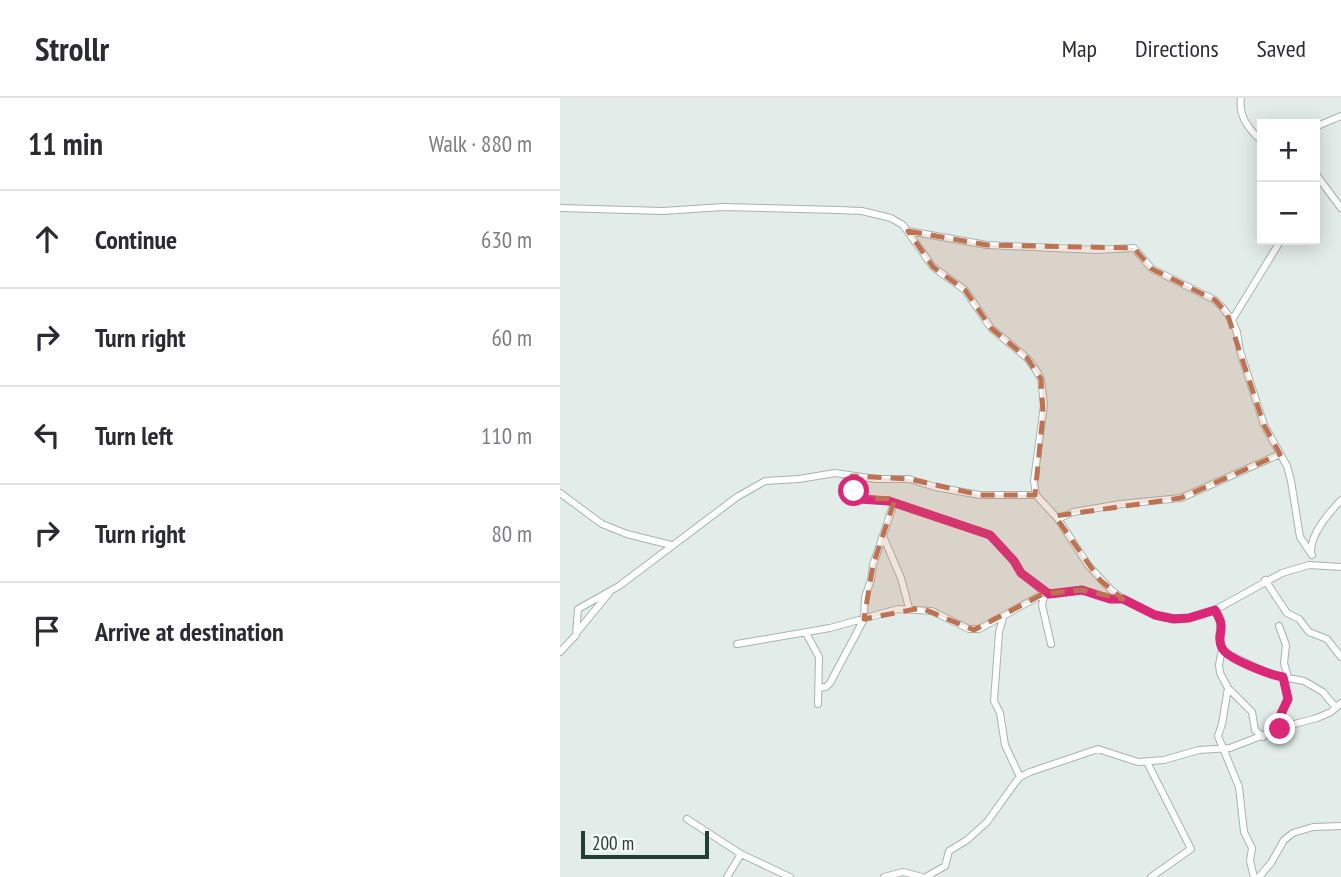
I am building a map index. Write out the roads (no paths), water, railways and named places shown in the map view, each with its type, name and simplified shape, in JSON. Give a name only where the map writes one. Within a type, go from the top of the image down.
[{"type":"street","points":[[1241,98],[1241,115],[1257,136]]},
{"type":"street","points":[[1320,125],[1341,116]]},
{"type":"street","points":[[1320,180],[1341,208]]},
{"type":"street","points":[[560,208],[663,211],[723,206],[862,211],[891,218],[908,231],[928,261],[965,290],[991,328],[1027,358],[1041,379],[1044,414],[1034,481],[1036,495],[1058,519],[1100,580],[1123,599],[1165,618],[1189,618],[1215,610],[1246,594],[1265,580],[1303,566],[1317,564],[1341,567]]},
{"type":"street","points":[[908,231],[987,244],[1096,250],[1134,248],[1152,269],[1215,300],[1237,332],[1240,352],[1264,425],[1292,481],[1300,537],[1317,564]]},
{"type":"street","points":[[1231,320],[1278,245]]},
{"type":"street","points":[[1058,519],[1073,512],[1181,498],[1280,454]]},
{"type":"street","points":[[576,635],[578,609],[613,589],[747,489],[765,481],[799,479],[825,473],[909,479],[979,495],[1036,495]]},
{"type":"street","points":[[852,476],[859,498],[883,499],[990,535],[1014,561],[1021,573],[1045,593],[1082,590],[1110,599],[1123,599]]},
{"type":"street","points":[[560,493],[602,524],[627,534],[671,545]]},
{"type":"street","points":[[1312,555],[1312,543],[1320,527],[1341,500]]},
{"type":"street","points":[[818,688],[830,684],[864,619],[867,588],[894,503]]},
{"type":"street","points":[[883,536],[901,578],[909,608]]},
{"type":"street","points":[[1265,580],[1287,613],[1299,619],[1309,632],[1327,639],[1341,657]]},
{"type":"street","points":[[560,652],[613,589]]},
{"type":"street","points":[[737,644],[806,633],[909,608],[932,611],[974,630],[1045,593]]},
{"type":"street","points":[[1045,593],[1042,605],[1051,644]]},
{"type":"street","points":[[1215,610],[1222,623],[1219,669],[1228,688],[1248,705],[1253,715],[1255,730],[1263,737]]},
{"type":"street","points":[[1003,617],[999,632],[994,701],[1000,713],[1005,746],[1020,777]]},
{"type":"street","points":[[1279,626],[1286,645],[1284,663],[1288,699],[1281,714],[1280,729]]},
{"type":"street","points":[[806,633],[819,657],[818,704]]},
{"type":"street","points":[[884,877],[903,872],[924,877],[944,866],[949,851],[967,841],[990,818],[1020,777],[1084,752],[1098,749],[1132,761],[1164,760],[1199,750],[1242,745],[1280,729],[1317,718],[1339,706],[1319,689],[1304,681],[1267,673],[1222,649]]},
{"type":"street","points":[[1228,688],[1222,724],[1217,733],[1238,787],[1244,832],[1252,848],[1250,861],[1257,877],[1271,863],[1284,840],[1293,833],[1313,827],[1341,826]]},
{"type":"street","points":[[1147,762],[1191,849],[1152,877]]},
{"type":"street","points":[[687,819],[741,854],[790,877]]},
{"type":"street","points":[[727,877],[741,854]]}]
